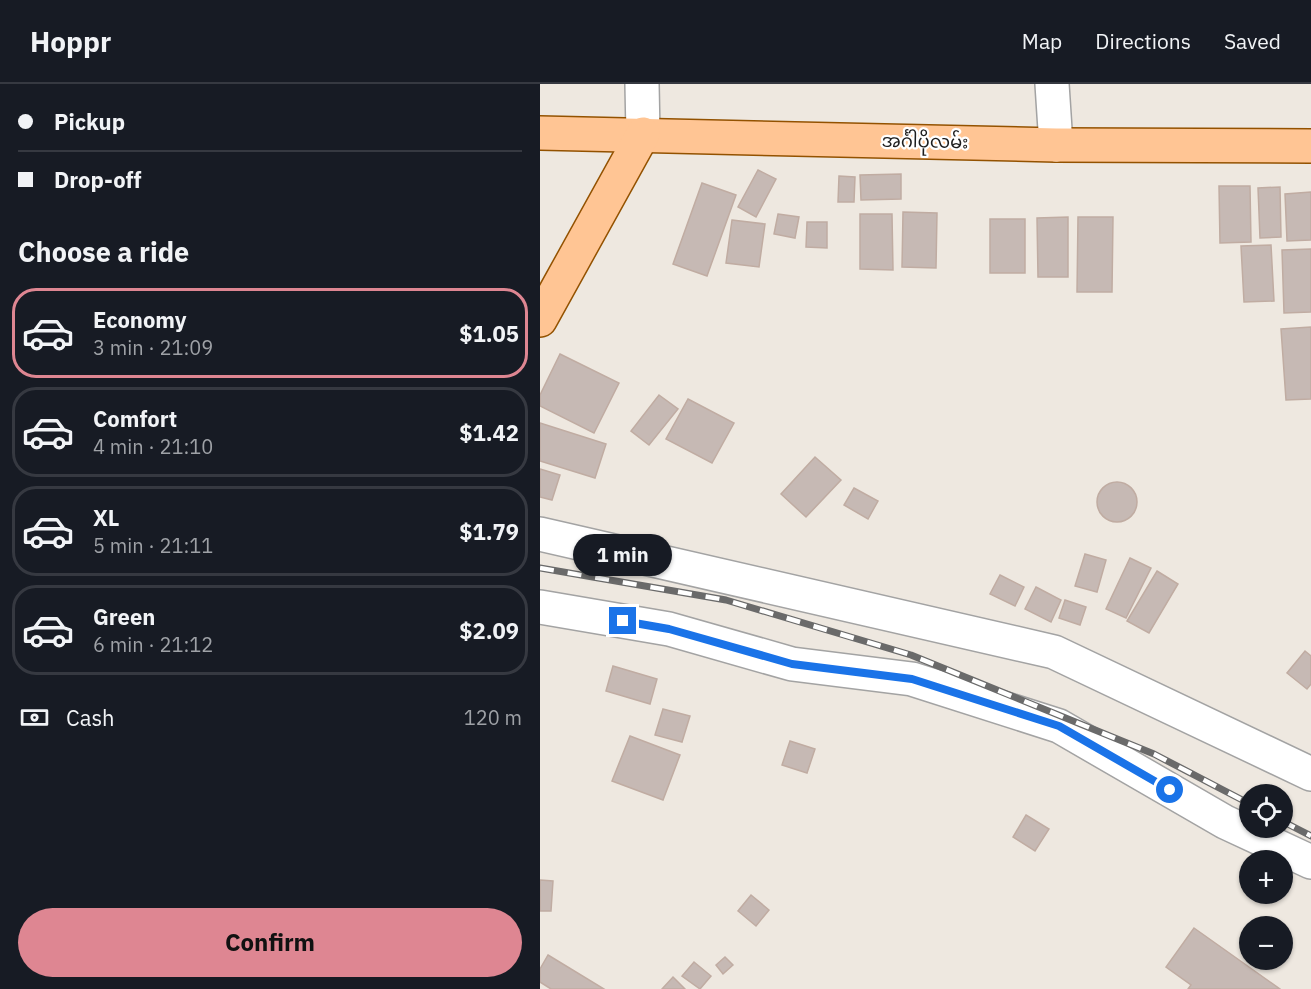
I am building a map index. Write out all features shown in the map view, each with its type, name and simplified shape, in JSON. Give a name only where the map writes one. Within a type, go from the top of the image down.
[{"type":"main road","name":"အင်္ဂါပိုလမ်း","points":[[540,133],[1056,145],[1311,146]]},
{"type":"main road","points":[[540,320],[643,134]]},
{"type":"street","points":[[642,84],[643,134]]},
{"type":"street","points":[[1052,84],[1056,145]]},
{"type":"street","points":[[540,534],[1054,652],[1311,774]]},
{"type":"street","points":[[540,607],[669,629],[792,664],[912,679],[1048,722],[1225,822],[1311,862]]},
{"type":"building","points":[[758,170],[776,179],[756,217],[738,207]]},
{"type":"building","points":[[901,174],[901,199],[861,200],[860,175]]},
{"type":"building","points":[[839,176],[855,177],[854,202],[838,202]]},
{"type":"building","points":[[702,183],[736,195],[707,276],[673,264]]},
{"type":"building","points":[[1219,186],[1250,186],[1251,242],[1220,243]]},
{"type":"building","points":[[1280,187],[1281,237],[1260,238],[1258,188]]},
{"type":"building","points":[[1311,192],[1311,240],[1287,241],[1285,194]]},
{"type":"building","points":[[903,212],[937,213],[936,268],[902,267]]},
{"type":"building","points":[[778,214],[799,217],[795,238],[774,234]]},
{"type":"building","points":[[860,214],[892,214],[893,270],[860,269]]},
{"type":"building","points":[[1068,217],[1068,277],[1038,277],[1037,218]]},
{"type":"building","points":[[1078,217],[1113,217],[1112,292],[1077,292]]},
{"type":"building","points":[[990,219],[1025,219],[1025,273],[990,273]]},
{"type":"building","points":[[732,220],[765,224],[759,267],[726,263]]},
{"type":"building","points":[[807,222],[827,222],[827,248],[806,247]]},
{"type":"building","points":[[1271,245],[1274,301],[1244,302],[1241,246]]},
{"type":"building","points":[[1311,249],[1311,312],[1284,313],[1282,250]]},
{"type":"building","points":[[1311,327],[1311,399],[1286,400],[1281,329]]},
{"type":"building","points":[[560,354],[619,383],[594,433],[540,406],[540,395]]},
{"type":"building","points":[[659,395],[678,409],[649,445],[631,431]]},
{"type":"building","points":[[688,399],[734,423],[712,463],[666,439]]},
{"type":"building","points":[[540,423],[606,444],[595,478],[540,461]]},
{"type":"building","points":[[815,457],[841,480],[806,517],[781,494]]},
{"type":"building","points":[[540,469],[560,475],[552,500],[540,497]]},
{"type":"building","points":[[1117,482],[1131,488],[1137,502],[1131,516],[1117,522],[1103,516],[1097,502],[1103,488]]},
{"type":"building","points":[[854,488],[878,501],[868,519],[844,505]]},
{"type":"building","points":[[1085,554],[1106,560],[1097,592],[1075,586]]},
{"type":"building","points":[[1130,558],[1151,568],[1126,618],[1106,609]]},
{"type":"building","points":[[1157,571],[1178,584],[1149,633],[1127,621]]},
{"type":"building","points":[[1000,575],[1024,587],[1015,606],[990,594]]},
{"type":"building","points":[[1036,587],[1061,600],[1051,622],[1025,609]]},
{"type":"building","points":[[1065,600],[1086,607],[1080,625],[1059,618]]},
{"type":"building","points":[[1305,651],[1311,656],[1311,684],[1307,689],[1287,673]]},
{"type":"building","points":[[613,666],[657,679],[650,704],[606,691]]},
{"type":"building","points":[[663,709],[690,716],[682,742],[655,735]]},
{"type":"building","points":[[630,736],[680,755],[663,800],[612,781]]},
{"type":"building","points":[[790,741],[815,749],[807,773],[782,765]]},
{"type":"building","points":[[1026,815],[1049,829],[1035,851],[1013,837]]},
{"type":"building","points":[[540,880],[553,881],[551,911],[540,911]]},
{"type":"building","points":[[751,895],[769,910],[756,926],[738,911]]},
{"type":"building","points":[[1194,928],[1239,960],[1239,970],[1253,970],[1280,989],[1188,989],[1191,985],[1166,967]]},
{"type":"building","points":[[548,955],[604,989],[551,989],[540,982],[540,969]]},
{"type":"building","points":[[725,957],[733,965],[723,974],[716,965]]},
{"type":"building","points":[[694,962],[711,976],[700,989],[682,976]]},
{"type":"building","points":[[673,977],[685,989],[662,989]]},
{"type":"railway","points":[[540,568],[726,600],[911,655],[1154,754],[1239,798]]},
{"type":"railway","points":[[1293,827],[1311,836]]},
{"type":"route","points":[[623,621],[669,629],[792,664],[912,679],[1059,726],[1170,790]]}]
